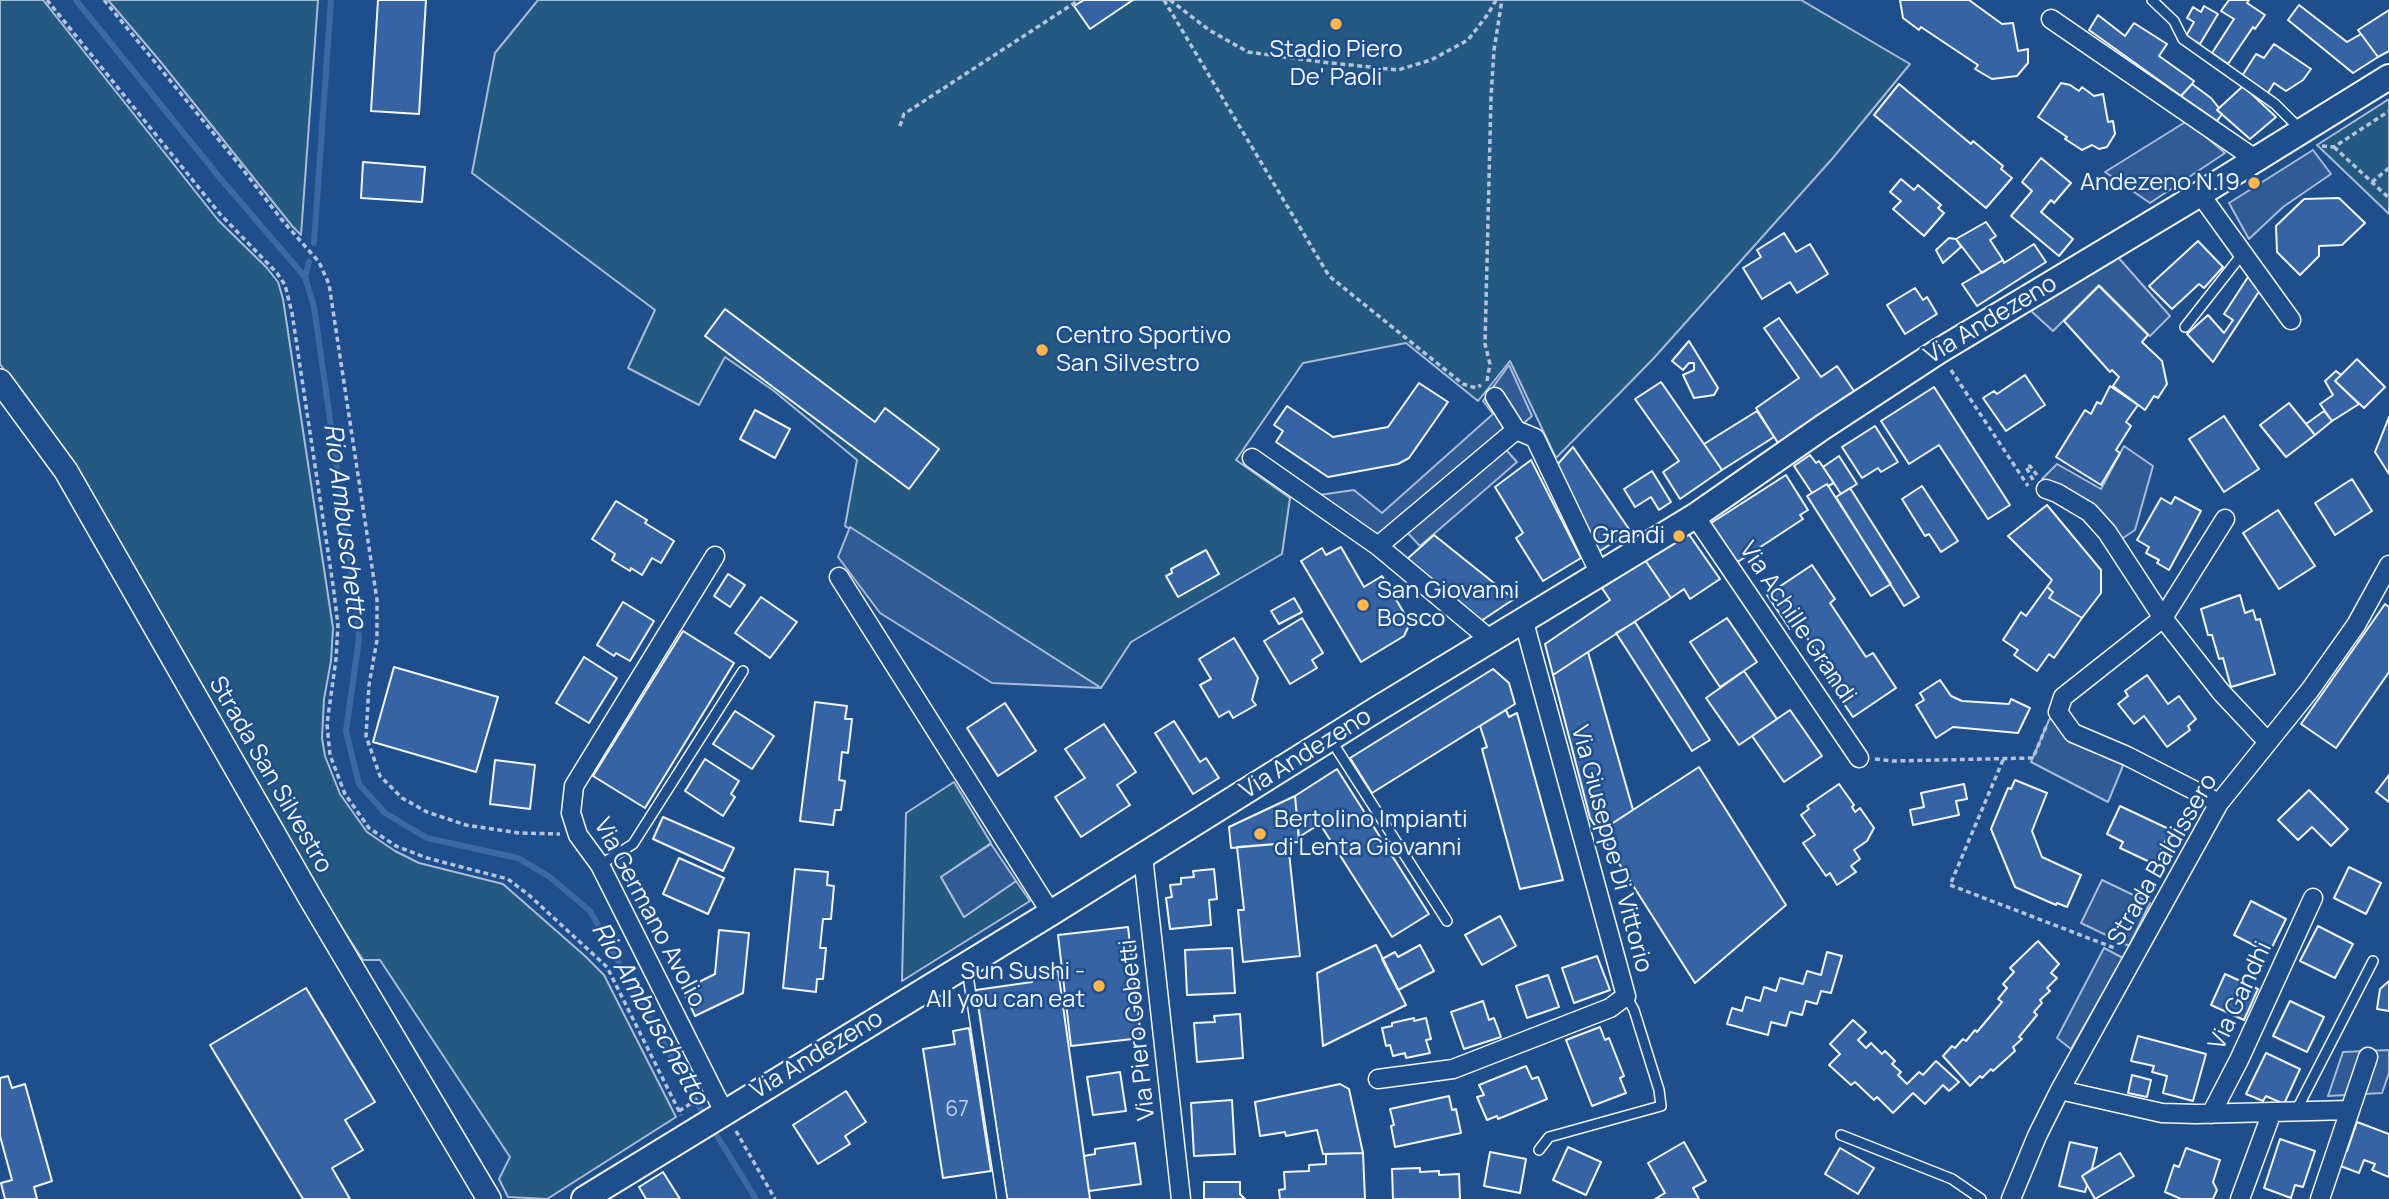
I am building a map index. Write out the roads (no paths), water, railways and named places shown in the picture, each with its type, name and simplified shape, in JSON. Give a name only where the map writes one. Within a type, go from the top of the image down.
[{"type":"main road","name":"Via Andezeno","points":[[584,1199],[685,1122],[724,1112],[1051,913],[1695,516],[1823,427],[1939,352],[2255,159],[2309,138],[2389,77]]},
{"type":"street","points":[[2051,19],[2255,159]]},
{"type":"street","points":[[2200,194],[2291,320]]},
{"type":"street","name":"Strada San Silvestro","points":[[0,381],[66,471],[312,900],[489,1199]]},
{"type":"street","points":[[1495,397],[1516,430],[1535,438],[1600,574]]},
{"type":"street","points":[[1378,546],[1516,430]]},
{"type":"street","points":[[1252,458],[1378,546],[1492,641]]},
{"type":"street","points":[[2046,489],[2057,492],[2089,512],[2107,532],[2163,618],[2221,692],[2267,741]]},
{"type":"street","name":"Via Achille Grandi","points":[[1695,516],[1859,758]]},
{"type":"street","points":[[2219,803],[2127,756],[2073,733],[2058,712],[2063,696],[2163,618],[2225,519]]},
{"type":"street","name":"Via Germano Avolio","points":[[715,556],[574,786],[571,813],[578,835],[600,865],[724,1112]]},
{"type":"street","name":"Strada Baldissero","points":[[2011,1199],[2037,1136],[2060,1090],[2219,803],[2310,690],[2356,625],[2389,565]]},
{"type":"street","points":[[839,577],[1051,913]]},
{"type":"street","name":"Via Giuseppe Di Vittorio","points":[[1378,1079],[1453,1069],[1610,1008],[1626,996],[1524,622]]},
{"type":"street","name":"Via Piero Gobetti","points":[[1143,856],[1181,1199]]},
{"type":"street","name":"Via Gandhi","points":[[2211,1114],[2314,898]]},
{"type":"street","points":[[2320,1199],[2368,1057]]},
{"type":"street","points":[[2060,1090],[2162,1112],[2211,1114],[2349,1110]]},
{"type":"street","points":[[2240,1199],[2272,1112]]},
{"type":"lane","points":[[2152,0],[2175,21],[2183,39],[2275,104],[2309,138]]},
{"type":"lane","points":[[2185,327],[2243,253]]},
{"type":"lane","points":[[600,865],[633,844],[743,671]]},
{"type":"lane","points":[[1330,739],[1447,921]]},
{"type":"lane","points":[[2296,1111],[2373,961]]},
{"type":"lane","points":[[966,965],[1002,1199]]},
{"type":"lane","points":[[1539,1150],[1549,1137],[1661,1106],[1659,1090],[1634,1010],[1626,996]]},
{"type":"lane","points":[[1841,1135],[1952,1179],[1981,1199]]},
{"type":"waterway","name":"Rio Ambuschetto","points":[[76,0],[220,178],[305,277],[314,307],[356,603],[359,639],[346,731],[359,784],[385,813],[427,838],[518,858],[550,877],[590,911],[705,1117]]},
{"type":"waterway","points":[[314,243],[331,0]]},
{"type":"waterway","points":[[305,277],[309,262]]},
{"type":"waterway","name":"Rio Ambuschetto","points":[[711,1126],[756,1199]]},
{"type":"place","name":"Stadio Piero De' Paoli","points":[[1336,24]]},
{"type":"place","name":"Andezeno N.19","points":[[2254,183]]},
{"type":"place","name":"Centro Sportivo San Silvestro","points":[[1042,350]]},
{"type":"place","name":"Grandi","points":[[1679,536]]},
{"type":"place","name":"San Giovanni Bosco","points":[[1363,605]]},
{"type":"place","name":"Bertolino Impianti di Lenta Giovanni","points":[[1260,834]]},
{"type":"place","name":"Sun Sushi - All you can eat","points":[[1099,986]]}]
